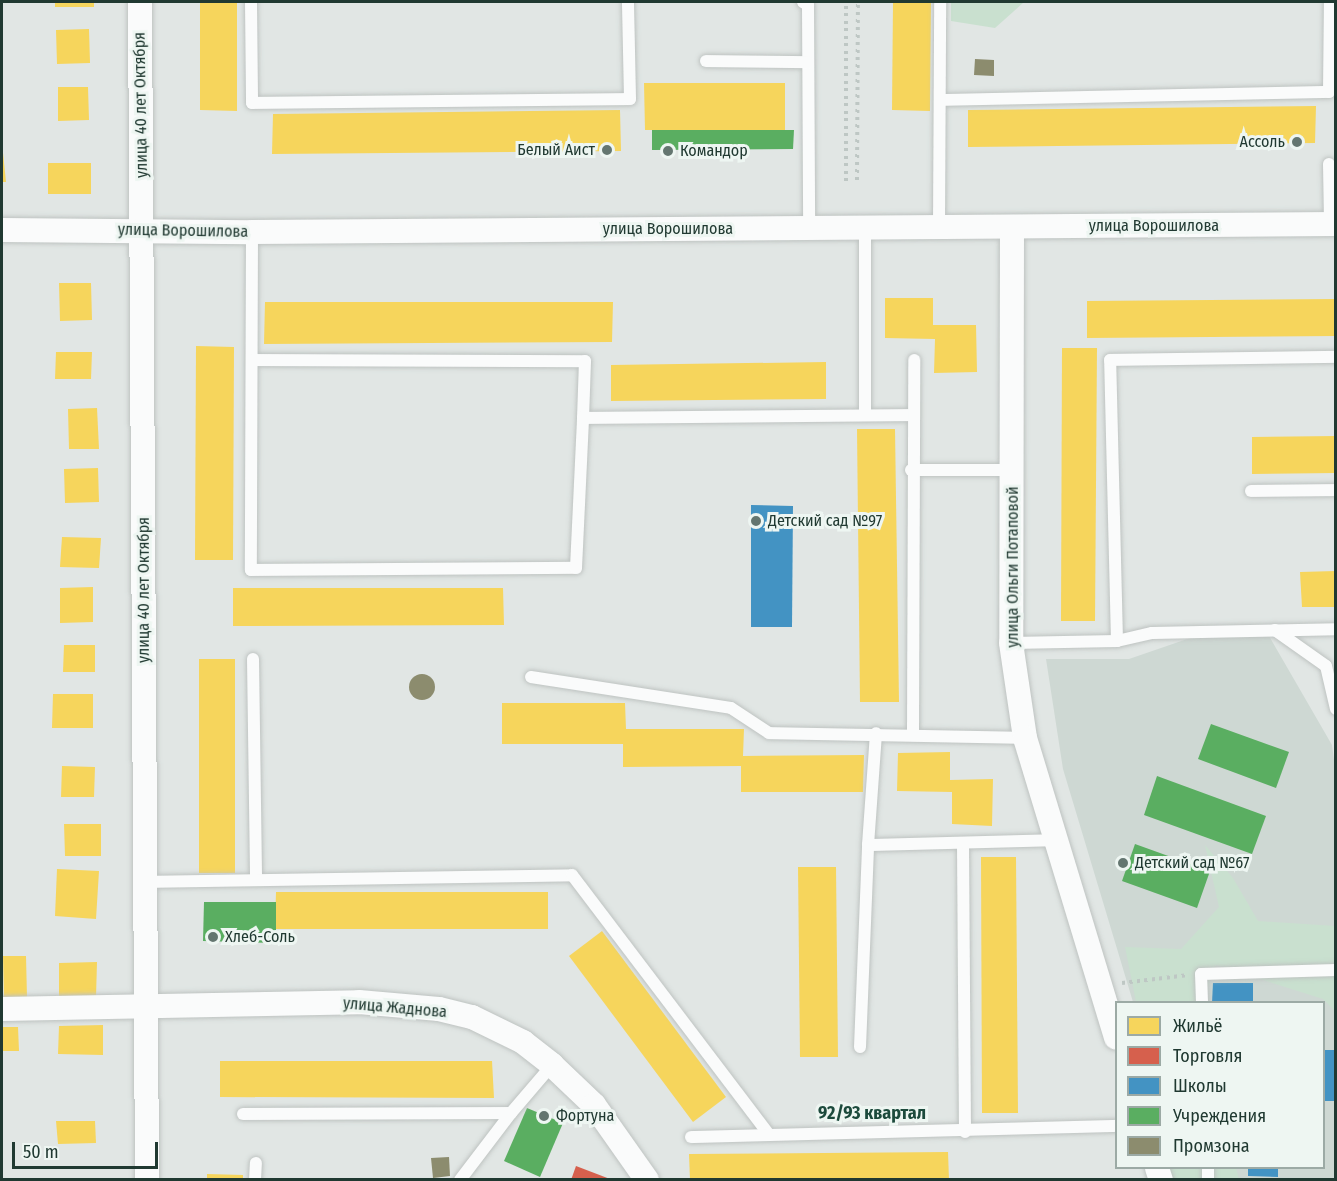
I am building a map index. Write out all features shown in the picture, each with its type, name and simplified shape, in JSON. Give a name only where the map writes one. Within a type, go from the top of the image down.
[{"type":"street","name":"улица 40 лет Октября","points":[[140,2],[147,1179]]},
{"type":"street","name":"улица Ворошилова","points":[[2,230],[252,232],[1333,224]]},
{"type":"street","name":"улица Ольги Потаповой","points":[[1012,227],[1011,643],[1025,738],[1115,1035]]},
{"type":"street","name":"улица Жаднова","points":[[2,1009],[146,1008],[359,1002],[439,1009],[499,1029],[552,1065],[594,1106],[647,1179]]},
{"type":"lane","points":[[251,2],[252,103],[630,99],[628,2]]},
{"type":"lane","points":[[803,2],[808,5],[809,228]]},
{"type":"lane","points":[[939,227],[940,2]]},
{"type":"lane","points":[[940,100],[1329,92],[1330,2]]},
{"type":"lane","points":[[706,61],[808,62]]},
{"type":"lane","points":[[1329,164],[1333,224]]},
{"type":"lane","points":[[865,227],[866,415]]},
{"type":"lane","points":[[252,232],[251,570],[576,568],[585,361],[252,360]]},
{"type":"lane","points":[[1117,641],[1110,360],[1335,357]]},
{"type":"lane","points":[[913,734],[911,470],[914,360]]},
{"type":"lane","points":[[583,418],[914,415]]},
{"type":"lane","points":[[911,470],[1013,470]]},
{"type":"lane","points":[[1251,491],[1335,490]]},
{"type":"lane","points":[[1011,643],[1117,641],[1152,633],[1335,629]]},
{"type":"lane","points":[[1275,630],[1326,666],[1335,709]]},
{"type":"lane","points":[[253,659],[256,880]]},
{"type":"lane","points":[[531,677],[731,708],[769,733],[913,734],[1025,738]]},
{"type":"lane","points":[[860,1047],[868,844],[876,734]]},
{"type":"lane","points":[[868,844],[963,845],[1055,840]]},
{"type":"lane","points":[[963,845],[965,1132]]},
{"type":"lane","points":[[146,882],[572,875],[767,1132]]},
{"type":"lane","points":[[1202,1001],[1201,974],[1335,970]]},
{"type":"lane","points":[[460,1179],[552,1065]]},
{"type":"lane","points":[[243,1114],[511,1113]]},
{"type":"lane","points":[[691,1137],[767,1132],[965,1132],[1115,1126]]},
{"type":"lane","points":[[255,1179],[256,1163]]},
{"type":"path","points":[[846,2],[846,181]]},
{"type":"path","points":[[857,180],[858,2]]},
{"type":"path","points":[[1100,986],[1201,974]]},
{"type":"shaded area","points":[[1269,636],[1332,745],[1336,775],[1335,1179],[1187,1179],[1183,1169],[1325,1169],[1325,1001],[1133,1001],[1063,769],[1046,659],[1129,659],[1193,637]]},
{"type":"green space","points":[[951,2],[1024,2],[995,28],[951,21]]},
{"type":"green space","points":[[1205,845],[1233,878],[1258,921],[1335,926],[1335,1011],[1323,999],[1216,965],[1202,1001],[1136,1001],[1125,947],[1181,949],[1219,907]]},
{"type":"green space","points":[[1167,1169],[1236,1169],[1239,1179],[1169,1179]]},
{"type":"building: Жильё","points":[[55,2],[94,2],[94,7],[55,7]]},
{"type":"building: Жильё","points":[[200,2],[237,2],[237,111],[200,110]]},
{"type":"building: Жильё","points":[[893,2],[931,2],[930,111],[892,110]]},
{"type":"building: Жильё","points":[[89,29],[90,63],[57,64],[56,30]]},
{"type":"building: Жильё","points":[[644,83],[785,83],[785,130],[645,130]]},
{"type":"building: Жильё","points":[[58,87],[88,87],[89,120],[58,121]]},
{"type":"building: Жильё","points":[[1316,106],[1315,143],[968,147],[968,110]]},
{"type":"building: Жильё","points":[[620,110],[621,151],[272,154],[273,114]]},
{"type":"building: Жильё","points":[[2,143],[6,182],[2,182]]},
{"type":"building: Жильё","points":[[48,163],[91,163],[91,194],[48,194]]},
{"type":"building: Жильё","points":[[59,283],[91,283],[92,320],[60,321]]},
{"type":"building: Жильё","points":[[885,298],[933,298],[933,325],[976,325],[977,372],[934,373],[935,339],[885,338]]},
{"type":"building: Жильё","points":[[1336,299],[1336,336],[1087,338],[1087,301]]},
{"type":"building: Жильё","points":[[265,302],[613,302],[612,342],[264,344]]},
{"type":"building: Жильё","points":[[196,346],[234,347],[233,560],[195,560]]},
{"type":"building: Жильё","points":[[1062,348],[1097,348],[1095,621],[1061,621]]},
{"type":"building: Жильё","points":[[56,352],[92,352],[91,379],[55,379]]},
{"type":"building: Жильё","points":[[826,362],[826,399],[611,401],[611,365]]},
{"type":"building: Жильё","points":[[97,408],[99,449],[69,449],[68,409]]},
{"type":"building: Жильё","points":[[857,429],[895,429],[899,702],[860,702]]},
{"type":"building: Жильё","points":[[1336,436],[1336,473],[1252,474],[1252,437]]},
{"type":"building: Жильё","points":[[98,468],[99,502],[65,503],[64,469]]},
{"type":"building: Жильё","points":[[62,537],[101,538],[99,568],[60,567]]},
{"type":"building: Жильё","points":[[1336,571],[1336,607],[1302,607],[1300,572]]},
{"type":"building: Жильё","points":[[93,587],[93,622],[60,623],[60,588]]},
{"type":"building: Жильё","points":[[233,588],[503,588],[504,625],[233,626]]},
{"type":"building: Жильё","points":[[64,645],[95,645],[95,672],[63,672]]},
{"type":"building: Жильё","points":[[199,659],[235,659],[235,873],[199,873]]},
{"type":"building: Жильё","points":[[53,694],[93,694],[93,728],[52,728]]},
{"type":"building: Жильё","points":[[502,703],[625,703],[626,729],[744,729],[743,756],[864,755],[863,792],[741,792],[741,766],[623,767],[623,744],[502,744]]},
{"type":"building: Жильё","points":[[950,752],[950,780],[993,779],[992,826],[952,824],[952,792],[897,791],[898,753]]},
{"type":"building: Жильё","points":[[62,766],[95,767],[94,797],[61,797]]},
{"type":"building: Жильё","points":[[64,824],[101,824],[101,856],[65,856]]},
{"type":"building: Жильё","points":[[981,857],[1016,857],[1018,1113],[982,1113]]},
{"type":"building: Жильё","points":[[798,867],[836,867],[838,1057],[800,1057]]},
{"type":"building: Жильё","points":[[57,869],[99,871],[96,919],[55,916]]},
{"type":"building: Жильё","points":[[276,892],[548,892],[548,929],[275,929]]},
{"type":"building: Жильё","points":[[602,931],[726,1097],[693,1122],[569,956]]},
{"type":"building: Жильё","points":[[3,956],[26,956],[27,998],[4,997]]},
{"type":"building: Жильё","points":[[97,962],[96,997],[59,998],[59,963]]},
{"type":"building: Жильё","points":[[103,1025],[103,1055],[58,1054],[59,1026]]},
{"type":"building: Жильё","points":[[2,1027],[18,1027],[19,1051],[2,1051]]},
{"type":"building: Жильё","points":[[220,1061],[492,1061],[494,1098],[220,1097]]},
{"type":"building: Жильё","points":[[56,1121],[95,1121],[96,1143],[58,1144]]},
{"type":"building: Жильё","points":[[948,1152],[949,1180],[690,1180],[689,1154]]},
{"type":"building: Жильё","points":[[207,1174],[243,1175],[243,1180],[207,1180]]},
{"type":"building: Торговля","points":[[576,1166],[610,1179],[610,1180],[571,1180]]},
{"type":"building: Школы","points":[[751,505],[793,506],[792,627],[751,627]]},
{"type":"building: Школы","points":[[1213,983],[1253,983],[1253,1001],[1212,1001]]},
{"type":"building: Школы","points":[[1325,1050],[1336,1050],[1336,1101],[1325,1101]]},
{"type":"building: Школы","points":[[1248,1169],[1278,1169],[1278,1177],[1248,1176]]},
{"type":"building: Учреждения","points":[[652,130],[794,130],[793,149],[652,150]]},
{"type":"building: Учреждения","points":[[1211,724],[1289,752],[1276,788],[1198,759]]},
{"type":"building: Учреждения","points":[[1157,776],[1266,816],[1252,854],[1144,815]]},
{"type":"building: Учреждения","points":[[1135,844],[1210,871],[1197,908],[1122,881]]},
{"type":"building: Учреждения","points":[[204,902],[276,902],[276,943],[203,941]]},
{"type":"building: Учреждения","points":[[527,1108],[563,1123],[540,1177],[504,1161]]},
{"type":"building: Промзона","points":[[975,59],[994,60],[994,76],[974,75]]},
{"type":"building: Промзона","points":[[422,674],[431,678],[435,687],[431,696],[422,700],[413,696],[409,687],[413,678]]},
{"type":"building: Промзона","points":[[449,1157],[450,1176],[433,1178],[431,1158]]},
{"type":"place","name":"Ассоль","points":[[1297,142]]},
{"type":"place","name":"Белый Аист","points":[[607,150]]},
{"type":"place","name":"Командор","points":[[668,151]]},
{"type":"place","name":"Детский сад №97","points":[[756,521]]},
{"type":"place","name":"Детский сад №67","points":[[1123,863]]},
{"type":"place","name":"Хлеб-Соль","points":[[213,937]]},
{"type":"place","name":"Фортуна","points":[[544,1116]]},
{"type":"district","name":"92/93 квартал","points":[[872,1113]]}]
